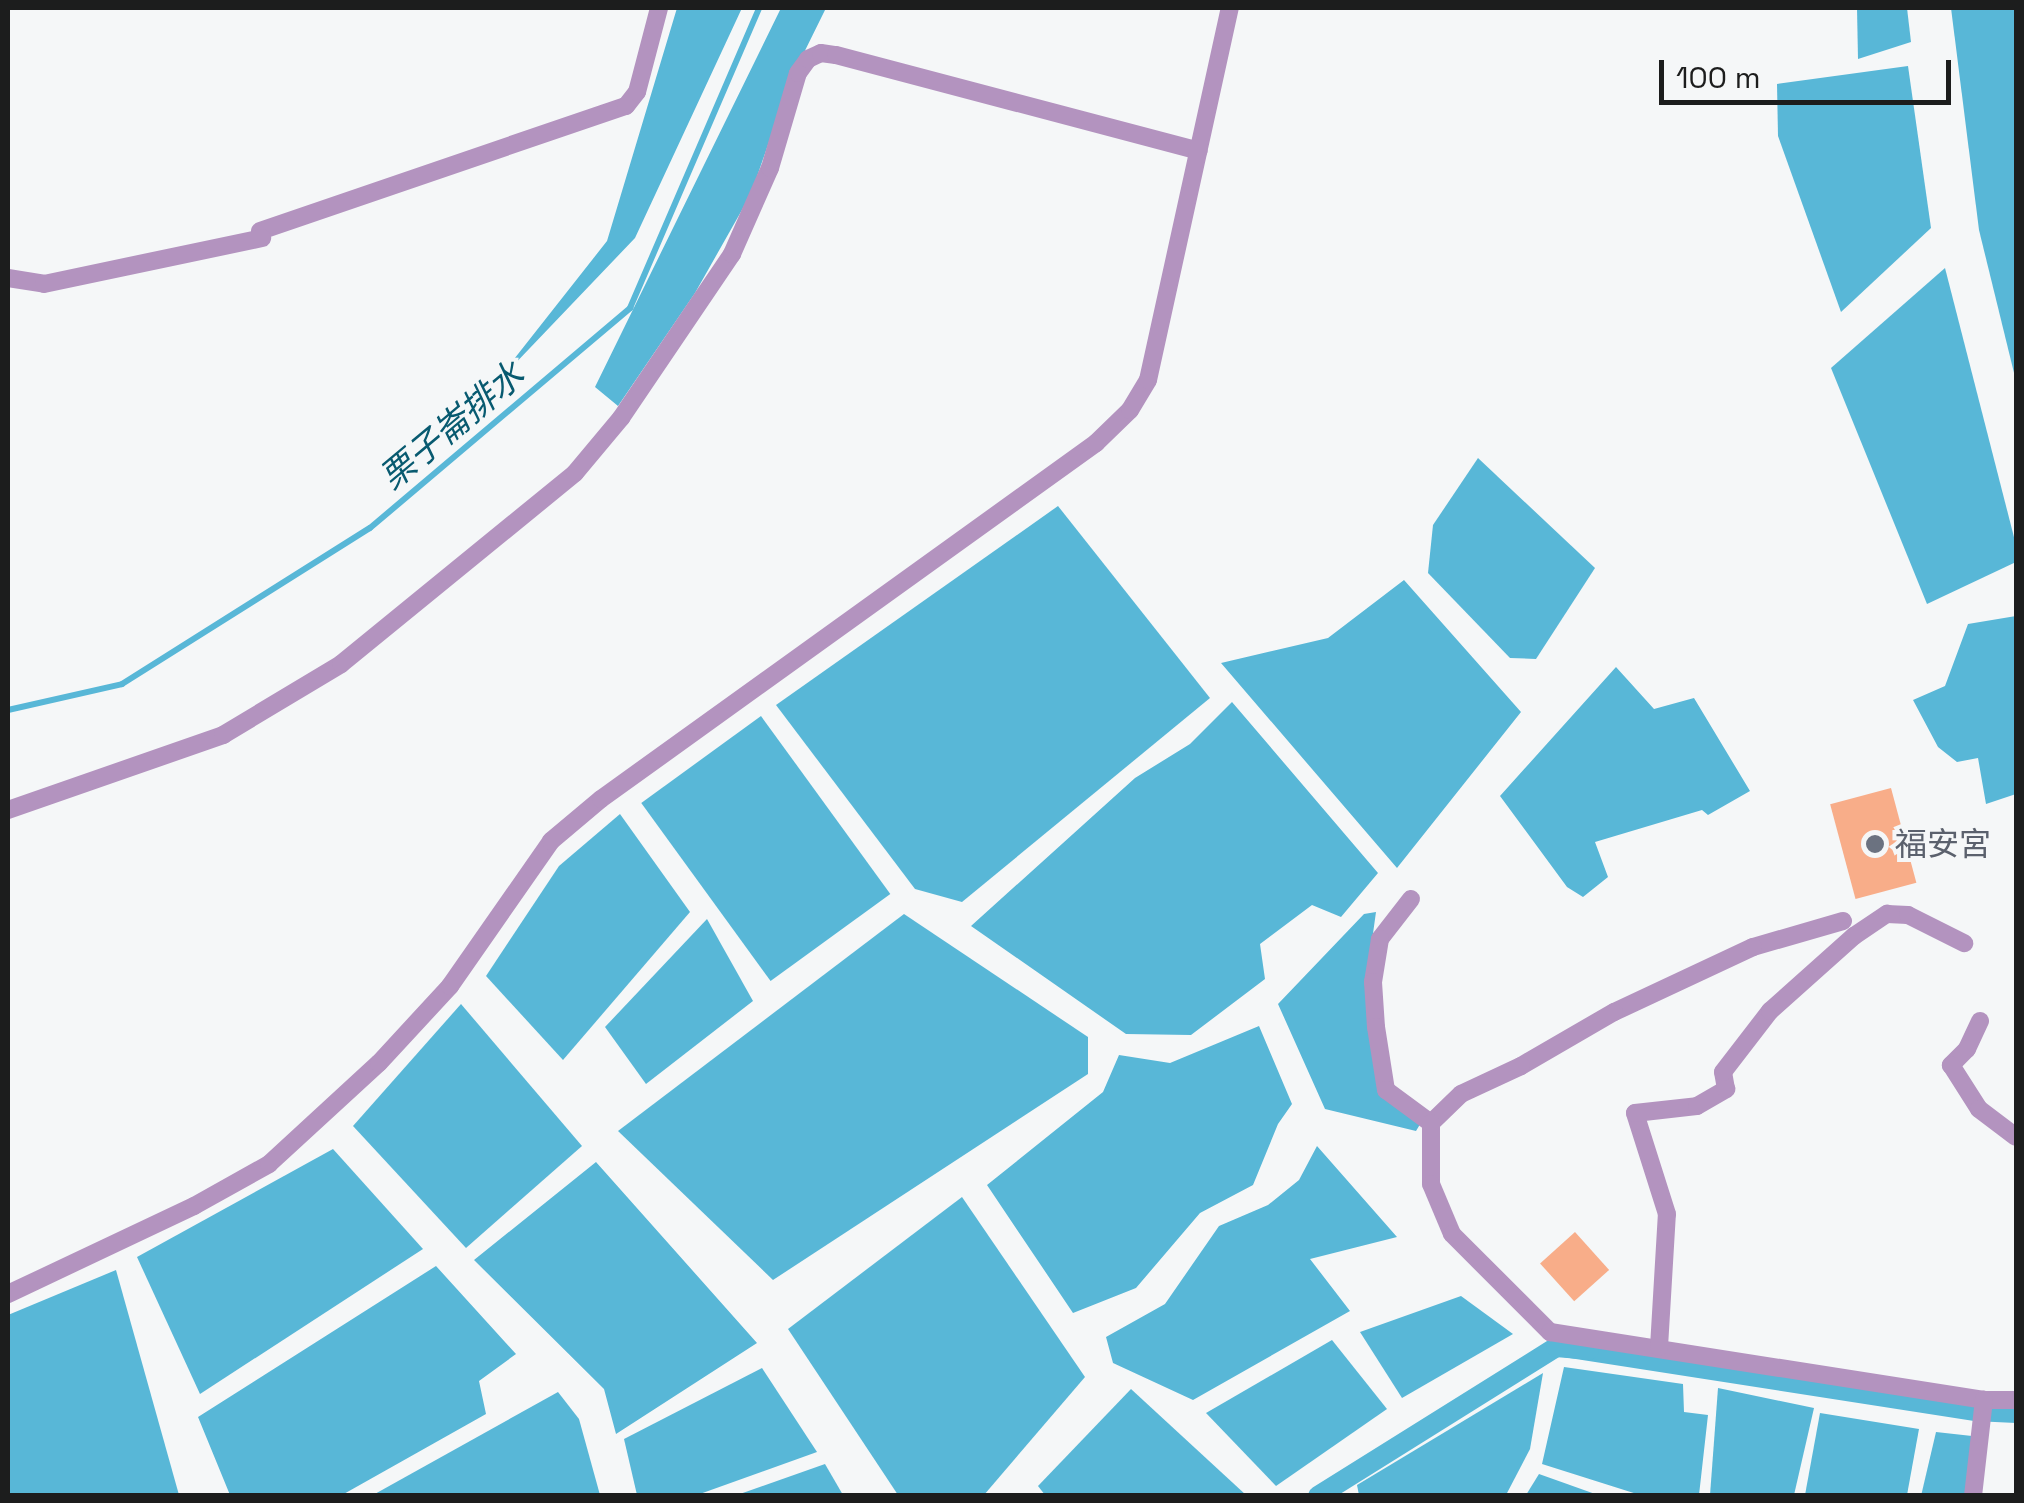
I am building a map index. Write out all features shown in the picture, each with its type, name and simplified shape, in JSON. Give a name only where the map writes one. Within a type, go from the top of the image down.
[{"type":"street","points":[[8,278],[44,284],[261,235],[626,106],[637,92],[659,8]]},
{"type":"street","points":[[8,1294],[194,1206],[269,1164],[379,1063],[450,986],[550,842],[601,798],[1096,443],[1130,410],[1148,380],[1230,8]]},
{"type":"street","points":[[8,810],[223,734],[341,664],[575,472],[621,418],[732,254],[770,168],[798,72],[808,59],[820,53],[836,55],[1199,152]]},
{"type":"street","points":[[1411,899],[1380,939],[1373,982],[1376,1027],[1386,1090],[1431,1122]]},
{"type":"street","points":[[1659,1348],[1667,1214],[1635,1114],[1698,1106],[1726,1089],[1723,1072],[1770,1012],[1854,936],[1888,914],[1908,915],[1964,944]]},
{"type":"street","points":[[1844,921],[1753,947],[1614,1012],[1521,1066],[1461,1094],[1431,1122],[1432,1184],[1452,1234],[1550,1332],[1985,1406],[2016,1400]]},
{"type":"street","points":[[1980,1021],[1967,1049],[1950,1066],[1979,1109],[2016,1137]]},
{"type":"street","points":[[1973,1496],[1985,1406]]},
{"type":"water","points":[[677,8],[742,8],[635,238],[489,391],[607,241]]},
{"type":"water","points":[[781,8],[826,8],[790,81],[751,194],[695,293],[618,406],[595,387]]},
{"type":"water","points":[[1857,8],[1907,8],[1911,42],[1858,59]]},
{"type":"water","points":[[1951,8],[2016,8],[2016,381],[1979,230]]},
{"type":"water","points":[[1908,66],[1931,228],[1841,312],[1778,136],[1777,84]]},
{"type":"water","points":[[1945,268],[2016,545],[2016,562],[1927,604],[1831,368]]},
{"type":"water","points":[[1478,458],[1595,568],[1536,659],[1510,658],[1428,573],[1433,525]]},
{"type":"water","points":[[1058,506],[1210,698],[962,902],[915,889],[776,705]]},
{"type":"water","points":[[1404,580],[1521,712],[1397,868],[1221,663],[1328,638]]},
{"type":"water","points":[[2016,616],[2016,794],[1986,804],[1978,758],[1957,762],[1938,747],[1913,700],[1945,686],[1968,624]]},
{"type":"water","points":[[1616,667],[1654,709],[1694,698],[1750,791],[1708,815],[1702,810],[1595,842],[1608,877],[1583,897],[1567,887],[1500,796]]},
{"type":"water","points":[[1232,702],[1378,873],[1341,917],[1312,905],[1260,944],[1265,979],[1191,1035],[1126,1034],[971,926],[1135,778],[1190,744]]},
{"type":"water","points":[[761,716],[890,894],[771,981],[641,803]]},
{"type":"water","points":[[620,814],[690,912],[563,1060],[486,976],[559,866]]},
{"type":"water","points":[[1376,912],[1370,955],[1384,1074],[1422,1121],[1416,1131],[1325,1109],[1278,1004],[1364,914]]},
{"type":"water","points":[[904,914],[1088,1037],[1088,1074],[773,1280],[618,1131]]},
{"type":"water","points":[[707,919],[753,1001],[646,1084],[605,1027]]},
{"type":"water","points":[[461,1004],[582,1146],[466,1248],[353,1126]]},
{"type":"water","points":[[1259,1026],[1292,1104],[1278,1124],[1253,1185],[1200,1213],[1136,1288],[1073,1313],[987,1185],[1103,1092],[1119,1055],[1170,1063]]},
{"type":"water","points":[[1317,1146],[1397,1237],[1310,1259],[1350,1311],[1193,1400],[1113,1363],[1106,1337],[1165,1304],[1219,1226],[1268,1205],[1299,1180]]},
{"type":"water","points":[[333,1149],[423,1249],[200,1394],[137,1257]]},
{"type":"water","points":[[596,1162],[757,1343],[616,1434],[604,1389],[474,1260]]},
{"type":"water","points":[[962,1197],[1085,1377],[984,1495],[898,1495],[788,1329]]},
{"type":"water","points":[[436,1266],[516,1354],[479,1381],[486,1414],[342,1495],[230,1495],[198,1417]]},
{"type":"water","points":[[116,1270],[179,1495],[8,1495],[8,1315]]},
{"type":"water","points":[[1461,1296],[1513,1334],[1402,1398],[1360,1332]]},
{"type":"water","points":[[1332,1340],[1387,1409],[1276,1486],[1206,1413]]},
{"type":"water","points":[[1559,1341],[2016,1407],[2016,1423],[1974,1421],[1563,1357]]},
{"type":"water","points":[[1564,1367],[1683,1384],[1684,1412],[1708,1415],[1699,1495],[1640,1495],[1542,1464]]},
{"type":"water","points":[[762,1368],[817,1452],[697,1495],[637,1495],[624,1439]]},
{"type":"water","points":[[1543,1373],[1530,1449],[1506,1495],[1359,1495],[1357,1485]]},
{"type":"water","points":[[1718,1388],[1814,1408],[1794,1495],[1710,1495]]},
{"type":"water","points":[[1131,1389],[1246,1495],[1045,1495],[1038,1486]]},
{"type":"water","points":[[558,1392],[579,1419],[600,1495],[373,1495]]},
{"type":"water","points":[[1820,1413],[1919,1429],[1907,1495],[1805,1495]]},
{"type":"water","points":[[1936,1432],[1972,1436],[1965,1495],[1921,1496]]},
{"type":"water","points":[[825,1464],[843,1495],[737,1495]]},
{"type":"water","points":[[1539,1474],[1598,1495],[1526,1495]]},
{"type":"building","points":[[1891,788],[1916,883],[1856,899],[1830,804]]},
{"type":"building","points":[[1575,1232],[1609,1270],[1574,1301],[1540,1263]]},
{"type":"waterway","name":"栗子崙排水","points":[[8,710],[122,684],[370,528],[630,308],[759,8]]},
{"type":"waterway","points":[[1318,1496],[1556,1347],[1589,1350]]},
{"type":"place","name":"福安宮","points":[[1875,844]]}]
